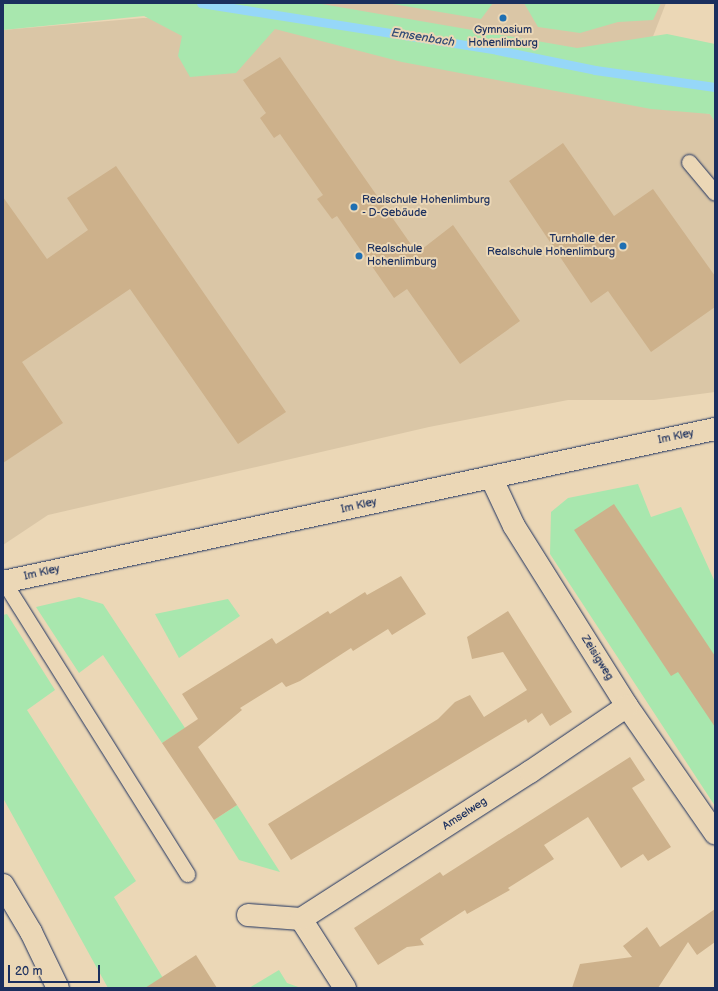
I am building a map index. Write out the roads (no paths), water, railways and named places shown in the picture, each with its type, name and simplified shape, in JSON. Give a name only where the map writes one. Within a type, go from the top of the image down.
[{"type":"main road","name":"Im Kley","points":[[4,582],[715,429]]},
{"type":"main road","name":"Zeisigweg","points":[[491,477],[514,526],[627,706],[715,833]]},
{"type":"main road","name":"Amselweg","points":[[301,919],[627,706]]},
{"type":"main road","points":[[3,886],[31,932],[58,988]]},
{"type":"main road","points":[[248,915],[301,919],[345,988]]},
{"type":"lane","points":[[689,162],[715,193]]},
{"type":"lane","points":[[4,582],[187,874]]},
{"type":"waterway","name":"Emsenbach","points":[[201,3],[497,50],[595,70],[715,87]]},
{"type":"place","name":"Gymnasium Hohenlimburg","points":[[503,18]]},
{"type":"place","name":"Realschule Hohenlimburg - D-Gebäude","points":[[354,207]]},
{"type":"place","name":"Turnhalle der Realschule Hohenlimburg","points":[[623,246]]},
{"type":"place","name":"Realschule Hohenlimburg","points":[[359,256]]}]
